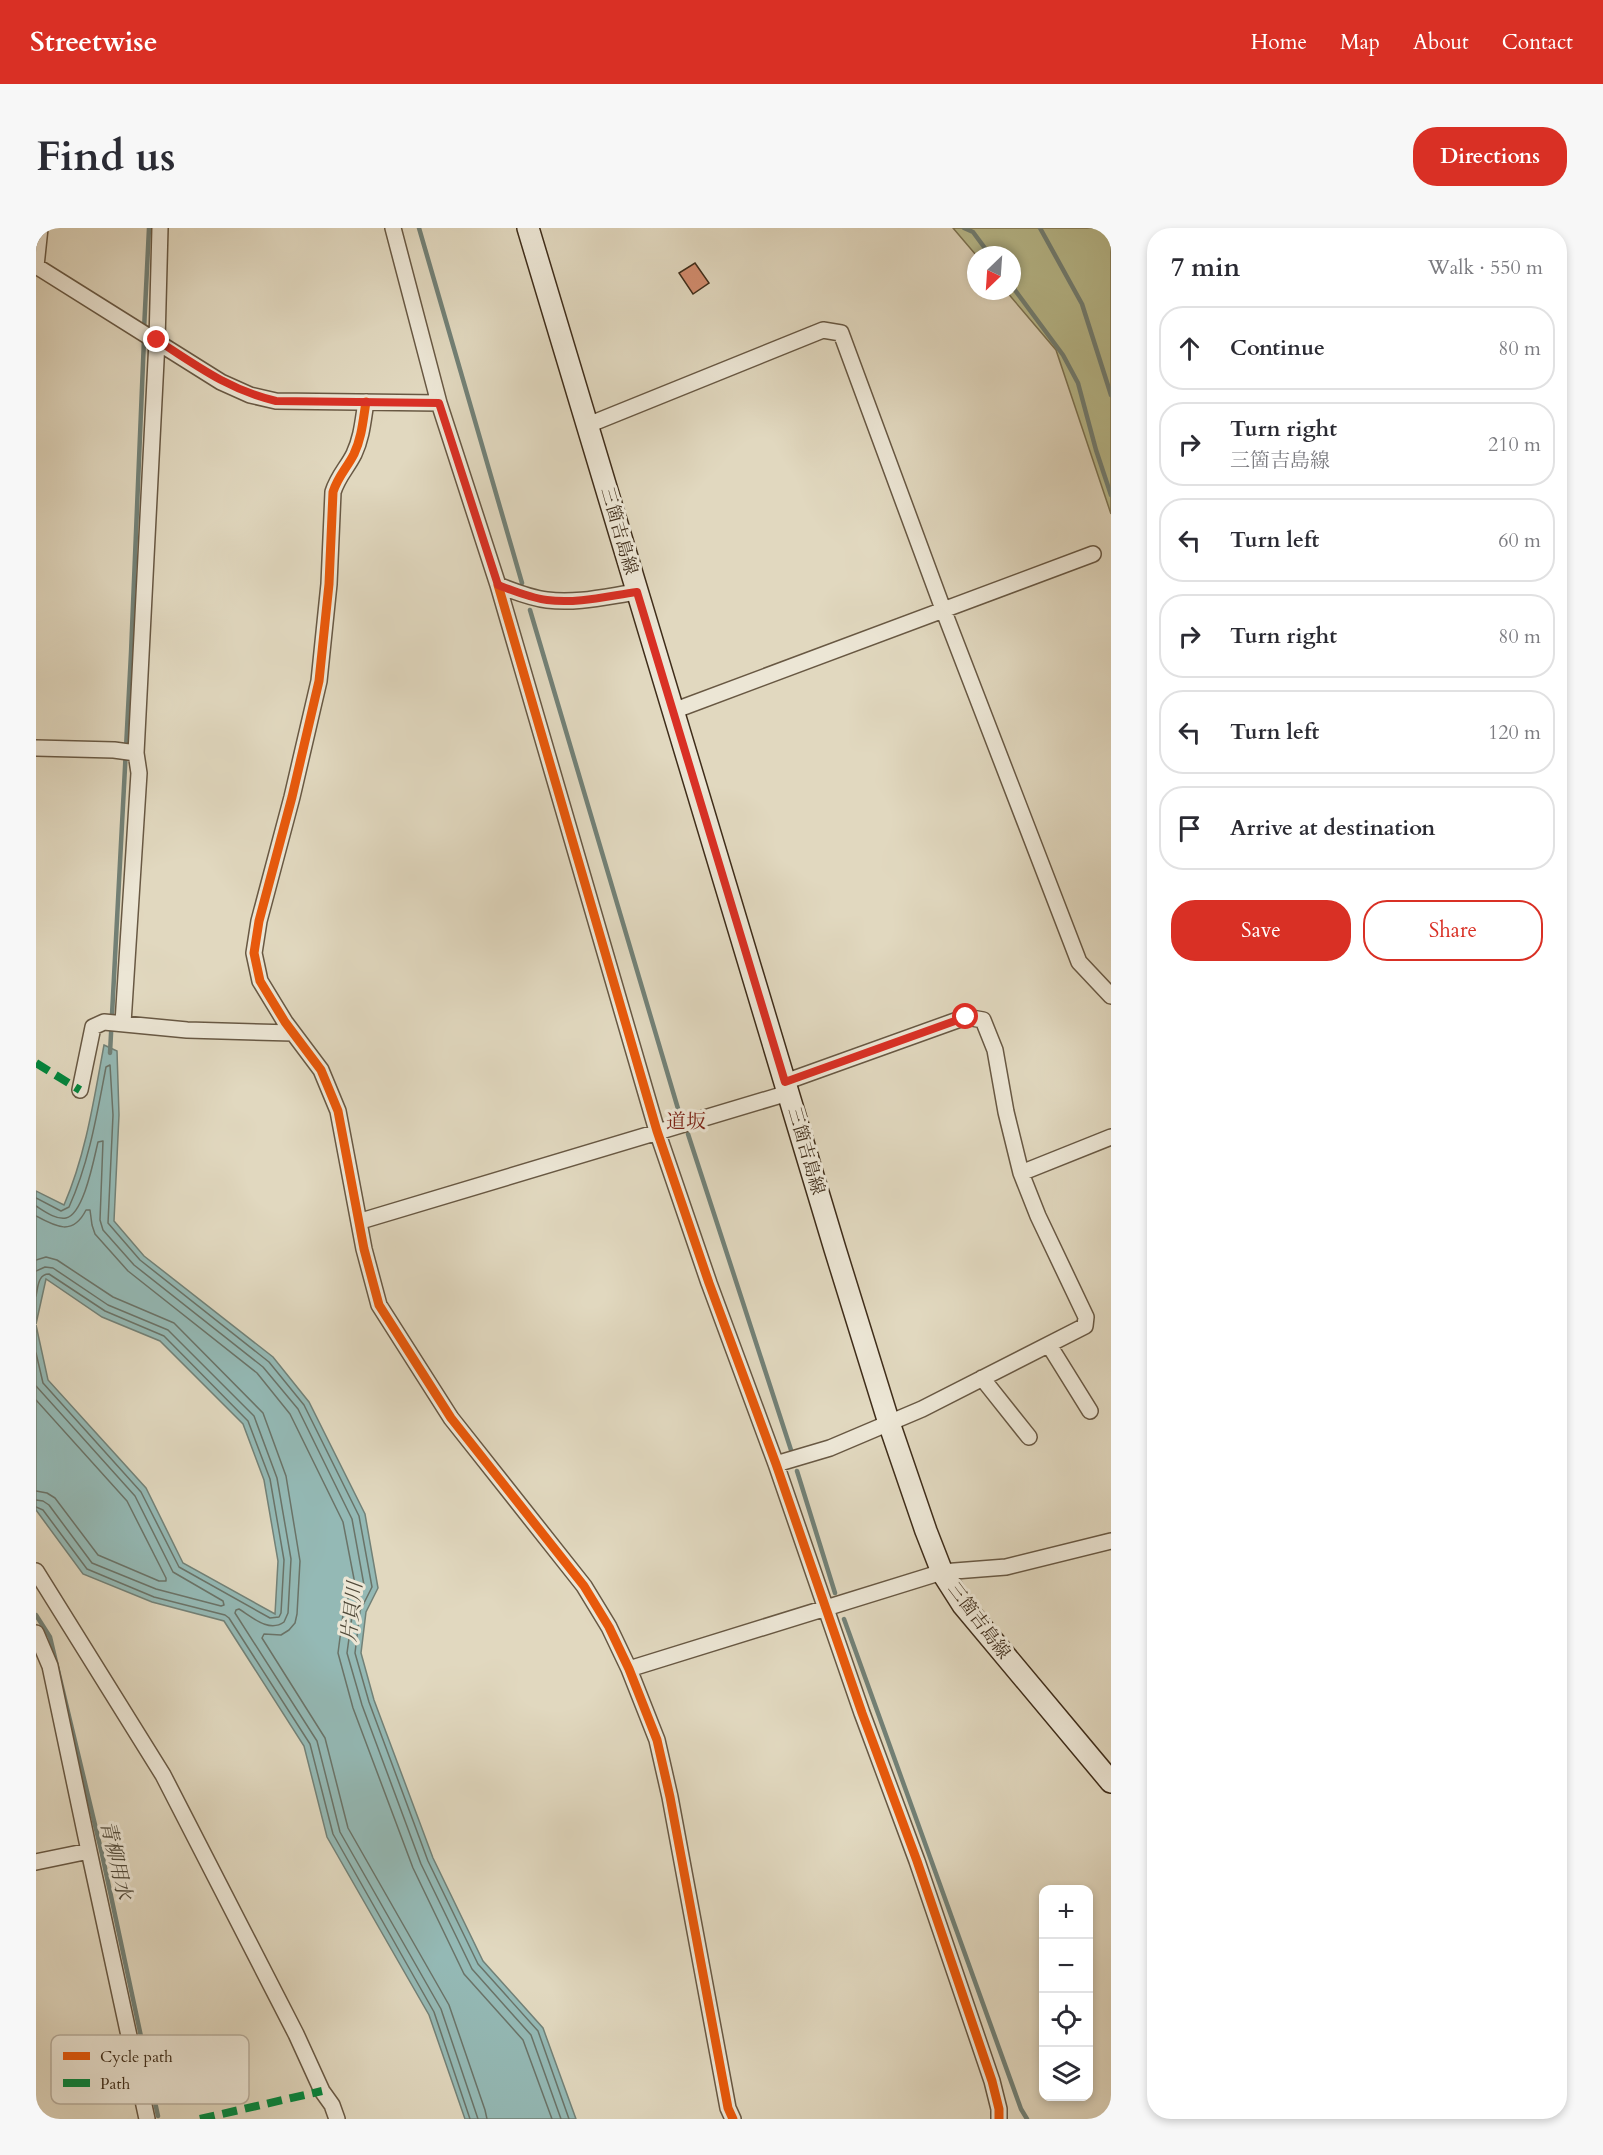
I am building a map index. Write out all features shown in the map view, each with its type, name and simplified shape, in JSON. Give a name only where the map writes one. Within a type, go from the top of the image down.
[{"type":"main road","name":"三箇吉島線","points":[[528,228],[889,1423],[926,1531],[942,1572],[963,1605],[1111,1782]]},
{"type":"street","points":[[40,228],[36,266],[221,382],[250,395],[276,401],[439,403]]},
{"type":"street","points":[[123,1023],[139,773],[136,753],[160,228]]},
{"type":"street","points":[[393,228],[439,403],[498,585],[657,1131],[862,1713],[917,1861],[992,2081],[999,2109],[999,2119]]},
{"type":"street","points":[[588,425],[823,330],[841,333],[1079,963],[1111,996]]},
{"type":"street","points":[[366,402],[361,438],[338,477],[333,492],[329,585],[319,681],[292,797],[258,921],[254,953],[260,981],[293,1033],[321,1070],[338,1111],[361,1221],[364,1249],[379,1305],[451,1418],[584,1586],[609,1626],[629,1669],[657,1740],[670,1797],[728,2108],[733,2119]]},
{"type":"street","points":[[673,711],[1093,554]]},
{"type":"street","points":[[498,585],[520,594],[547,600],[577,600],[637,592]]},
{"type":"street","points":[[36,748],[114,750],[136,753]]},
{"type":"street","points":[[361,1221],[694,1121],[787,1088],[966,1017],[983,1020],[995,1050],[1006,1112],[1021,1173],[1038,1216],[1086,1317],[1085,1326],[889,1423],[830,1448],[776,1464]]},
{"type":"street","points":[[80,1090],[93,1027],[104,1022],[188,1030],[293,1033]]},
{"type":"street","points":[[1021,1173],[1111,1137]]},
{"type":"street","points":[[1049,1345],[1090,1411]]},
{"type":"street","points":[[982,1378],[1029,1437]]},
{"type":"street","points":[[629,1669],[942,1572],[1006,1568],[1111,1541]]},
{"type":"street","points":[[36,1571],[163,1775],[296,2034],[322,2091],[332,2105],[337,2119]]},
{"type":"street","points":[[36,1634],[50,1666],[129,2035]]},
{"type":"street","points":[[36,1862],[89,1851]]},
{"type":"street","points":[[144,2104],[147,2119]]},
{"type":"green space","points":[[953,228],[1111,228],[1111,514],[1056,350],[1014,300],[1021,300],[1021,246],[968,246]]},
{"type":"water","name":"片貝川","points":[[104,1045],[117,1051],[119,1115],[114,1221],[144,1256],[273,1357],[309,1402],[365,1514],[378,1588],[366,1612],[361,1653],[374,1700],[433,1858],[483,1961],[543,2028],[576,2119],[465,2119],[429,2015],[327,1837],[304,1746],[224,1621],[152,1602],[83,1574],[36,1510],[36,1325],[48,1380],[146,1488],[183,1563],[275,1614],[278,1561],[264,1480],[243,1424],[160,1341],[102,1317],[46,1279],[36,1324],[36,1191],[64,1205],[84,1146]]},
{"type":"building","points":[[695,263],[709,283],[693,294],[679,273]]},
{"type":"waterway","points":[[144,330],[149,228]]},
{"type":"waterway","points":[[419,228],[522,583]]},
{"type":"waterway","points":[[964,228],[973,232],[983,246]]},
{"type":"waterway","points":[[1040,228],[1082,304],[1111,395]]},
{"type":"waterway","points":[[1021,298],[1063,355],[1078,383],[1111,495]]},
{"type":"waterway","points":[[110,1053],[131,653],[144,339]]},
{"type":"waterway","points":[[530,610],[679,1112]]},
{"type":"waterway","points":[[688,1134],[791,1450]]},
{"type":"waterway","points":[[797,1471],[835,1593]]},
{"type":"waterway","name":"青柳用水","points":[[36,1615],[50,1637],[102,1854],[141,2035]]},
{"type":"waterway","points":[[844,1619],[1021,2109],[1027,2119]]},
{"type":"waterway","name":"青柳用水","points":[[155,2104],[158,2116]]},
{"type":"marked path","points":[[36,1063],[80,1090]]},
{"type":"marked path","points":[[200,2119],[322,2091]]},
{"type":"cycle path","points":[[366,402],[357,448],[333,492],[329,584],[319,681],[292,797],[259,921],[254,953],[260,981],[285,1022],[321,1070],[338,1111],[364,1249],[379,1305],[451,1418],[584,1586],[609,1627],[629,1669],[657,1740],[670,1797],[728,2108],[733,2119]]},
{"type":"cycle path","points":[[498,585],[657,1131],[862,1713],[917,1861],[992,2081],[999,2109],[999,2119]]},
{"type":"district","name":"道坂","points":[[686,1121]]},
{"type":"route","points":[[157,340],[221,382],[250,395],[276,401],[439,403],[498,585],[520,594],[547,600],[577,600],[637,592],[785,1082],[966,1017]]}]
